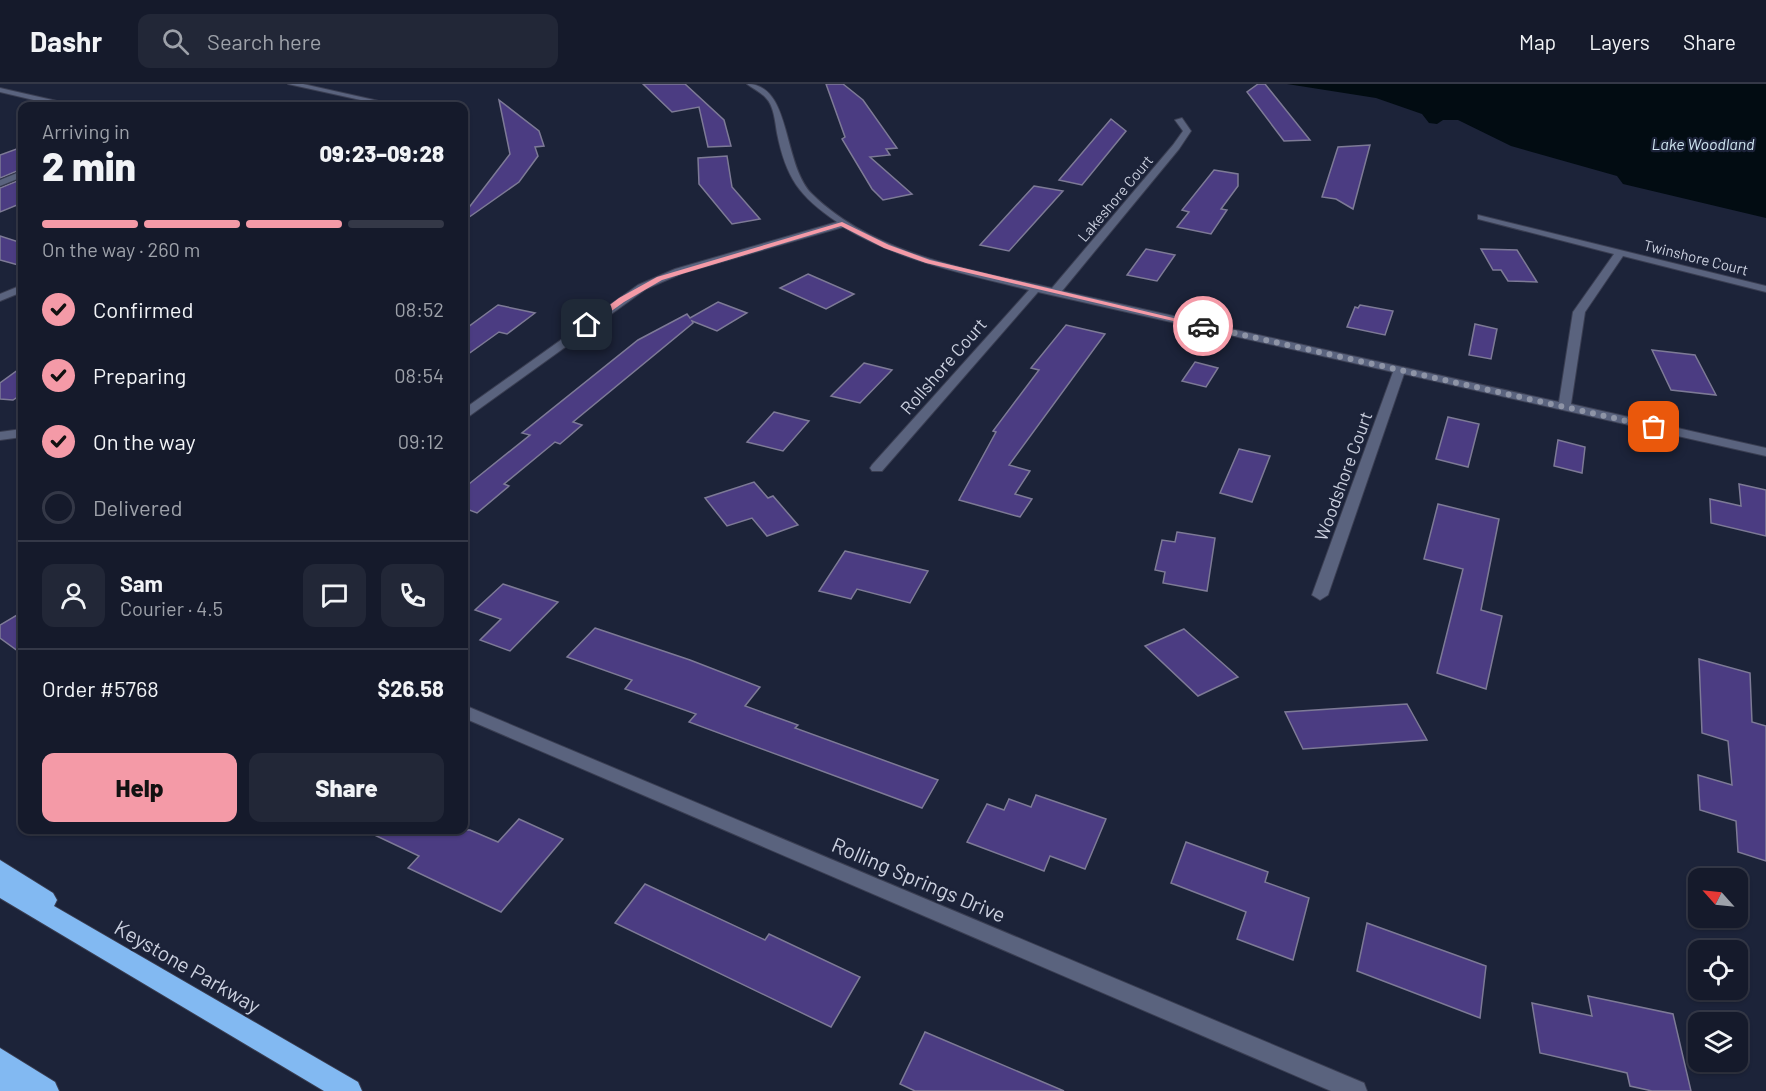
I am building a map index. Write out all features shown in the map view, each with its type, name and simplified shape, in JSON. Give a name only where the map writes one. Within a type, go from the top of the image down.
[{"type":"highway","points":[[0,869],[175,990]]},
{"type":"highway","name":"Keystone Parkway","points":[[0,886],[350,1091]]},
{"type":"highway","points":[[0,1060],[46,1091]]},
{"type":"highway","points":[[0,1080],[19,1091]]},
{"type":"street","points":[[292,84],[378,102]]},
{"type":"street","points":[[751,84],[769,96],[775,106],[793,175],[799,185],[809,197],[842,224],[886,247],[928,261],[1036,288],[1766,452]]},
{"type":"street","points":[[0,90],[50,102]]},
{"type":"street","name":"Lakeshore Court","points":[[1055,292],[1176,147],[1187,130],[1179,120]]},
{"type":"street","points":[[0,183],[18,176]]},
{"type":"street","name":"Twinshore Court","points":[[1481,217],[1766,290]]},
{"type":"street","points":[[468,411],[642,287],[679,271],[842,224]]},
{"type":"street","name":"Twinshore Court","points":[[1564,406],[1579,312],[1619,254]]},
{"type":"street","points":[[0,287],[18,289]]},
{"type":"street","name":"Rollshore Court","points":[[877,468],[1036,288]]},
{"type":"street","points":[[0,298],[18,289]]},
{"type":"street","name":"Woodshore Court","points":[[1320,595],[1400,370]]},
{"type":"street","points":[[0,436],[18,434]]},
{"type":"street","name":"Rolling Springs Drive","points":[[468,713],[1356,1091]]},
{"type":"water","name":"Lake Woodland","points":[[1287,84],[1766,84],[1766,218],[1623,184],[1617,176],[1511,146],[1458,120],[1443,120],[1437,124],[1429,123],[1422,114],[1376,98]]},
{"type":"building","points":[[643,84],[685,84],[724,120],[731,146],[708,147],[699,107],[672,112]]},
{"type":"building","points":[[826,84],[843,84],[863,100],[897,148],[886,149],[890,155],[870,157],[912,194],[883,200],[872,189],[842,139],[845,137]]},
{"type":"building","points":[[1258,84],[1265,84],[1310,140],[1284,141],[1247,92]]},
{"type":"building","points":[[499,100],[539,131],[544,146],[535,147],[538,156],[519,182],[468,218],[468,209],[510,154]]},
{"type":"building","points":[[1111,119],[1126,131],[1082,185],[1059,180]]},
{"type":"building","points":[[1370,145],[1353,209],[1336,199],[1322,197],[1338,147]]},
{"type":"building","points":[[18,148],[18,171],[0,178],[0,155]]},
{"type":"building","points":[[727,156],[732,187],[760,219],[732,224],[699,184],[698,158]]},
{"type":"building","points":[[1214,170],[1238,174],[1238,186],[1221,209],[1227,210],[1211,234],[1177,227],[1189,212],[1182,210]]},
{"type":"building","points":[[18,181],[18,205],[0,212],[0,188]]},
{"type":"building","points":[[1034,186],[1063,191],[1009,251],[980,245]]},
{"type":"building","points":[[0,236],[18,242],[18,265],[0,260]]},
{"type":"building","points":[[1146,249],[1175,255],[1157,281],[1127,275]]},
{"type":"building","points":[[1481,249],[1517,250],[1537,282],[1508,281],[1501,270],[1493,270]]},
{"type":"building","points":[[808,274],[854,294],[826,309],[780,288]]},
{"type":"building","points":[[718,302],[747,313],[717,331],[692,321],[693,323],[573,422],[582,425],[560,444],[555,442],[504,484],[509,486],[477,513],[468,510],[468,485],[530,435],[522,433],[638,340],[687,314],[690,318]]},
{"type":"building","points":[[498,305],[535,313],[507,334],[499,332],[468,354],[468,327]]},
{"type":"building","points":[[1360,305],[1393,311],[1385,335],[1347,327],[1355,307],[1358,308]]},
{"type":"building","points":[[1475,324],[1497,329],[1491,359],[1469,355]]},
{"type":"building","points":[[1066,325],[1105,334],[1009,465],[1030,471],[1015,494],[1032,499],[1020,517],[959,500],[996,432],[993,431],[1039,370],[1031,368]]},
{"type":"building","points":[[1652,350],[1695,355],[1716,395],[1671,390]]},
{"type":"building","points":[[1195,362],[1218,368],[1206,387],[1182,381]]},
{"type":"building","points":[[864,363],[892,370],[860,403],[831,396]]},
{"type":"building","points":[[18,370],[18,397],[13,400],[0,399],[0,383]]},
{"type":"building","points":[[774,412],[809,421],[783,451],[747,442]]},
{"type":"building","points":[[1448,417],[1479,424],[1468,467],[1436,459]]},
{"type":"building","points":[[1558,440],[1585,447],[1582,473],[1554,466]]},
{"type":"building","points":[[1239,449],[1270,456],[1252,502],[1220,493]]},
{"type":"building","points":[[754,482],[768,498],[773,496],[798,525],[767,536],[752,518],[727,526],[705,498]]},
{"type":"building","points":[[1739,484],[1766,490],[1766,536],[1711,523],[1710,499],[1741,506]]},
{"type":"building","points":[[1438,504],[1499,519],[1481,610],[1502,616],[1486,689],[1437,673],[1463,569],[1424,559]]},
{"type":"building","points":[[1177,532],[1215,538],[1207,591],[1163,583],[1165,572],[1155,570],[1162,540],[1175,542]]},
{"type":"building","points":[[845,551],[928,571],[910,603],[857,589],[851,599],[819,591]]},
{"type":"building","points":[[503,584],[558,602],[510,651],[480,640],[501,619],[475,610]]},
{"type":"building","points":[[18,614],[18,651],[0,638],[0,625]]},
{"type":"building","points":[[595,628],[690,660],[760,687],[745,706],[798,725],[795,728],[938,780],[922,808],[689,722],[696,714],[625,689],[632,680],[567,657]]},
{"type":"building","points":[[1184,629],[1238,677],[1198,696],[1145,646]]},
{"type":"building","points":[[1699,659],[1750,673],[1752,722],[1766,726],[1766,861],[1738,852],[1736,821],[1700,810],[1698,775],[1732,785],[1728,741],[1702,733]]},
{"type":"building","points":[[1407,704],[1427,740],[1303,749],[1285,712]]},
{"type":"building","points":[[1036,795],[1106,819],[1085,869],[1050,856],[1044,871],[967,842],[987,804],[1004,810],[1009,799],[1031,807]]},
{"type":"building","points":[[519,819],[563,839],[501,912],[408,868],[419,856],[372,834],[468,834],[470,830],[498,842]]},
{"type":"building","points":[[1186,842],[1268,872],[1265,882],[1309,898],[1293,960],[1237,939],[1246,912],[1171,883]]},
{"type":"building","points":[[645,884],[765,940],[769,934],[860,977],[831,1027],[615,923]]},
{"type":"building","points":[[1367,923],[1486,966],[1480,1018],[1357,971]]},
{"type":"building","points":[[1588,996],[1673,1014],[1691,1091],[1652,1091],[1630,1086],[1627,1073],[1540,1053],[1532,1003],[1592,1016]]},
{"type":"building","points":[[925,1032],[1064,1091],[915,1091],[900,1084]]},
{"type":"way so far","points":[[1203,326],[1654,427]]},
{"type":"route","points":[[587,325],[642,287],[679,271],[842,224],[886,247],[948,267],[1203,326]]}]
